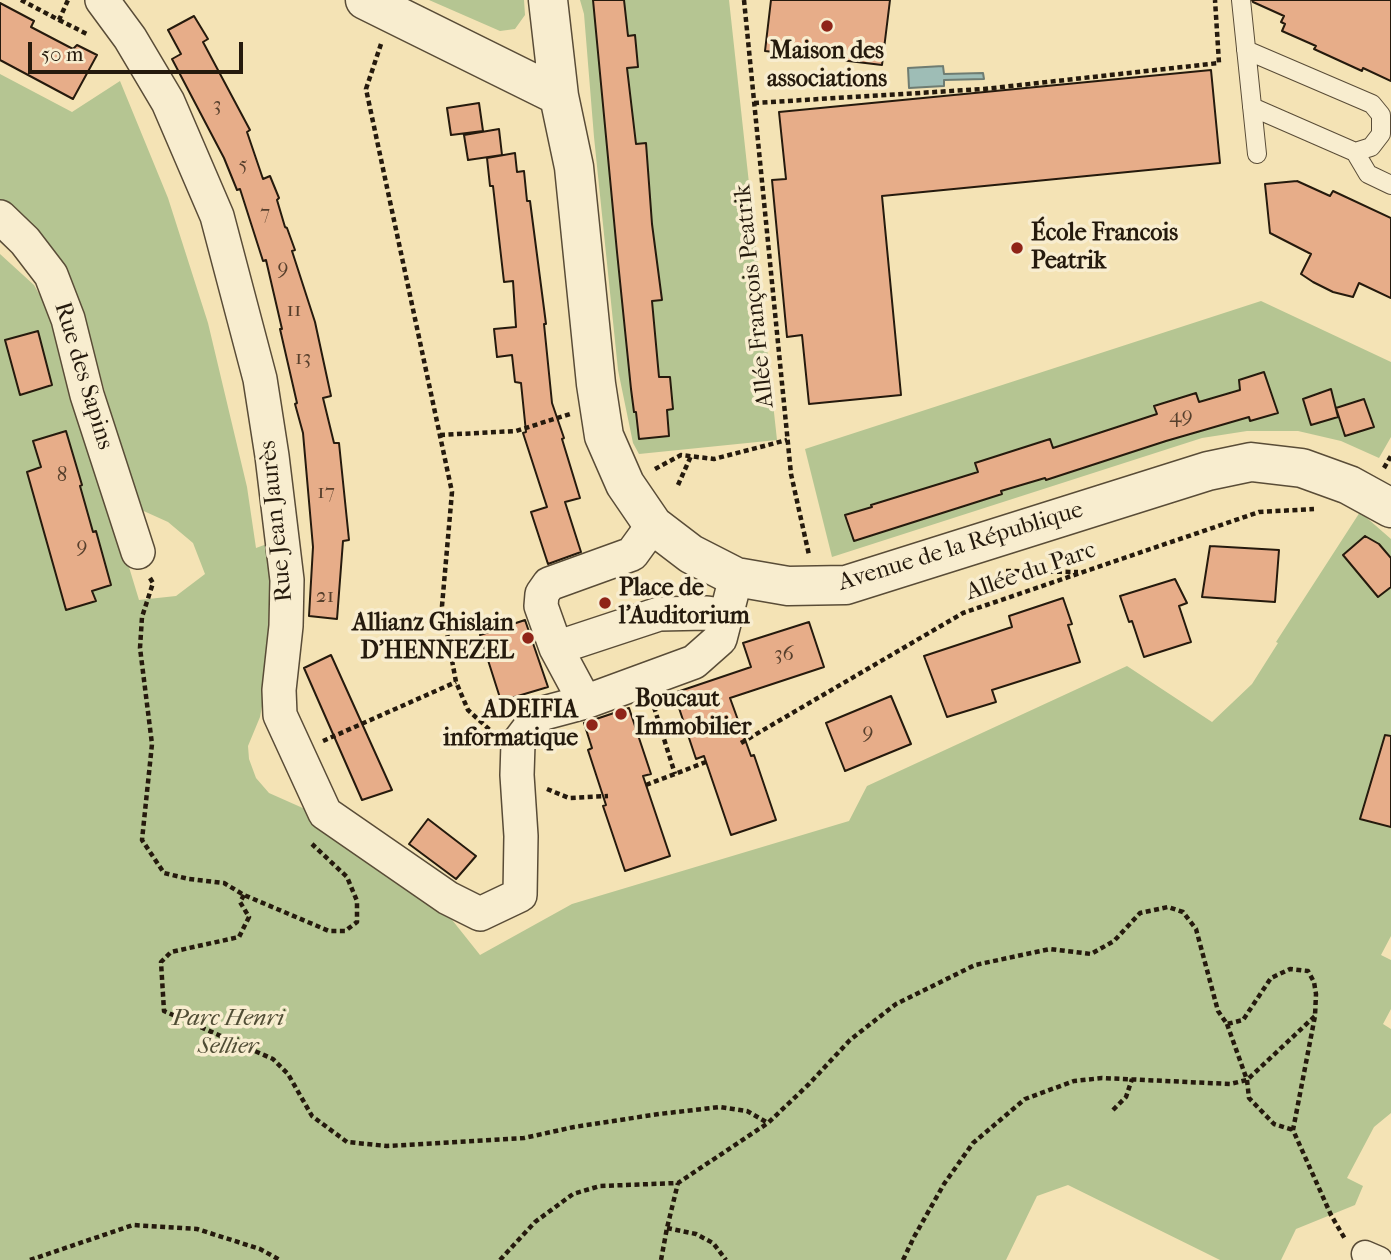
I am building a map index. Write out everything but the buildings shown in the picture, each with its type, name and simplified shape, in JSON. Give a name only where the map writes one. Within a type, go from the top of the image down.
[{"type":"street","name":"Rue Jean Jaurès","points":[[102,0],[130,38],[168,102],[218,216],[260,379],[286,568],[286,626],[279,690],[280,715],[325,813],[448,898],[480,914],[520,895],[518,743]]},
{"type":"street","points":[[365,0],[559,96]]},
{"type":"street","name":"Avenue de la République","points":[[548,0],[559,96],[573,167],[604,436],[625,484],[653,525],[691,554],[736,577],[788,586],[846,585],[1208,471],[1251,462],[1303,468],[1349,485],[1391,508]]},
{"type":"street","name":"Rue des Sapins","points":[[0,217],[25,241],[51,275],[68,320],[87,395],[138,552]]},
{"type":"street","points":[[585,702],[556,648],[541,606],[542,594],[548,584],[632,554],[653,525]]},
{"type":"street","points":[[518,743],[540,714],[585,702],[694,662],[720,639],[736,577]]},
{"type":"street","points":[[556,648],[659,614],[707,613],[726,616]]},
{"type":"lane","points":[[1241,0],[1257,154]]},
{"type":"lane","points":[[1246,50],[1372,103],[1381,115],[1381,134],[1371,147],[1355,152]]},
{"type":"lane","points":[[1252,107],[1355,152],[1368,174],[1391,185]]},
{"type":"path","points":[[21,0],[97,39]]},
{"type":"path","points":[[59,20],[68,0]]},
{"type":"path","name":"Allée François Peatrik","points":[[744,0],[791,474],[816,587]]},
{"type":"path","points":[[754,103],[984,89],[1219,63],[1215,0]]},
{"type":"path","points":[[384,34],[366,89],[452,492],[442,606],[456,682],[467,710],[497,736],[518,743]]},
{"type":"path","points":[[440,435],[516,431],[573,413]]},
{"type":"path","points":[[645,474],[681,455],[714,459],[788,440]]},
{"type":"path","points":[[678,485],[691,456]]},
{"type":"path","name":"Allée du Parc","points":[[741,743],[963,613],[1259,512],[1321,508]]},
{"type":"path","points":[[138,552],[153,583],[142,617],[140,648],[152,744],[142,840],[164,873],[224,883],[244,895],[329,931],[345,931],[357,922],[357,901],[347,877],[319,852]]},
{"type":"path","points":[[1003,571],[1084,572]]},
{"type":"path","points":[[345,731],[456,682]]},
{"type":"path","points":[[660,727],[675,774]]},
{"type":"path","points":[[646,786],[706,762]]},
{"type":"path","points":[[517,775],[569,798],[608,796]]},
{"type":"path","points":[[244,895],[240,902],[249,917],[239,937],[171,952],[161,962],[164,1011],[272,1059],[288,1074],[312,1116],[347,1142],[387,1146],[524,1138],[587,1125],[720,1107],[747,1111],[768,1123]]},
{"type":"path","points":[[500,1260],[535,1222],[573,1195],[600,1186],[678,1184],[768,1123],[809,1084],[849,1040],[896,1004],[975,965],[1049,949],[1091,954],[1114,941],[1140,913],[1168,907],[1183,912],[1196,929],[1218,1011],[1227,1024],[1247,1080],[1249,1098],[1274,1124],[1293,1130]]},
{"type":"path","points":[[1227,1024],[1243,1020],[1271,978],[1290,969],[1308,971],[1316,994],[1315,1016],[1293,1130],[1331,1215],[1349,1247],[1372,1257]]},
{"type":"path","points":[[903,1260],[944,1184],[973,1143],[1025,1099],[1074,1081],[1102,1078],[1230,1084],[1247,1080],[1315,1016]]},
{"type":"path","points":[[1114,1110],[1126,1097],[1132,1079]]},
{"type":"path","points":[[661,1260],[678,1184]]},
{"type":"path","points":[[30,1260],[133,1225],[197,1229],[260,1249],[279,1260]]},
{"type":"path","points":[[667,1228],[696,1234],[713,1243],[726,1260]]},
{"type":"green space","points":[[429,0],[524,0],[525,15],[515,29],[500,31]]},
{"type":"green space","points":[[580,0],[729,0],[777,440],[639,454],[633,443],[618,370],[584,14]]},
{"type":"green space","name":"Parc Henri Sellier","points":[[0,74],[72,112],[120,81],[168,198],[208,323],[247,487],[256,548],[275,541],[263,701],[260,717],[248,746],[249,759],[256,778],[269,793],[305,809],[441,906],[480,955],[572,904],[849,821],[867,786],[1127,666],[1212,722],[1252,684],[1360,512],[1391,539],[1391,936],[1381,955],[1391,960],[1391,1009],[1383,1024],[1391,1029],[1391,1113],[1374,1127],[1347,1178],[1363,1186],[1355,1205],[1296,1229],[1281,1260],[1220,1260],[1068,1185],[1037,1196],[1006,1260],[0,1260],[0,254],[34,285],[54,320],[139,600],[176,596],[205,574],[193,543],[168,522],[137,508],[88,331],[73,288],[26,219],[0,200]]},
{"type":"green space","points":[[1261,301],[1391,362],[1391,437],[1379,458],[1341,441],[1298,431],[1247,431],[1202,438],[832,557],[805,449]]},
{"type":"water","points":[[943,66],[944,74],[983,73],[984,79],[944,80],[944,86],[909,88],[908,68]]},
{"type":"place","name":"Maison des associations","points":[[827,26]]},
{"type":"place","name":"École Francois Peatrik","points":[[1017,248]]},
{"type":"place","name":"Place de l'Auditorium","points":[[605,603]]},
{"type":"place","name":"Allianz Ghislain D'HENNEZEL","points":[[528,638]]},
{"type":"place","name":"Boucaut Immobilier","points":[[621,714]]},
{"type":"place","name":"ADEIFIA informatique","points":[[592,725]]}]
